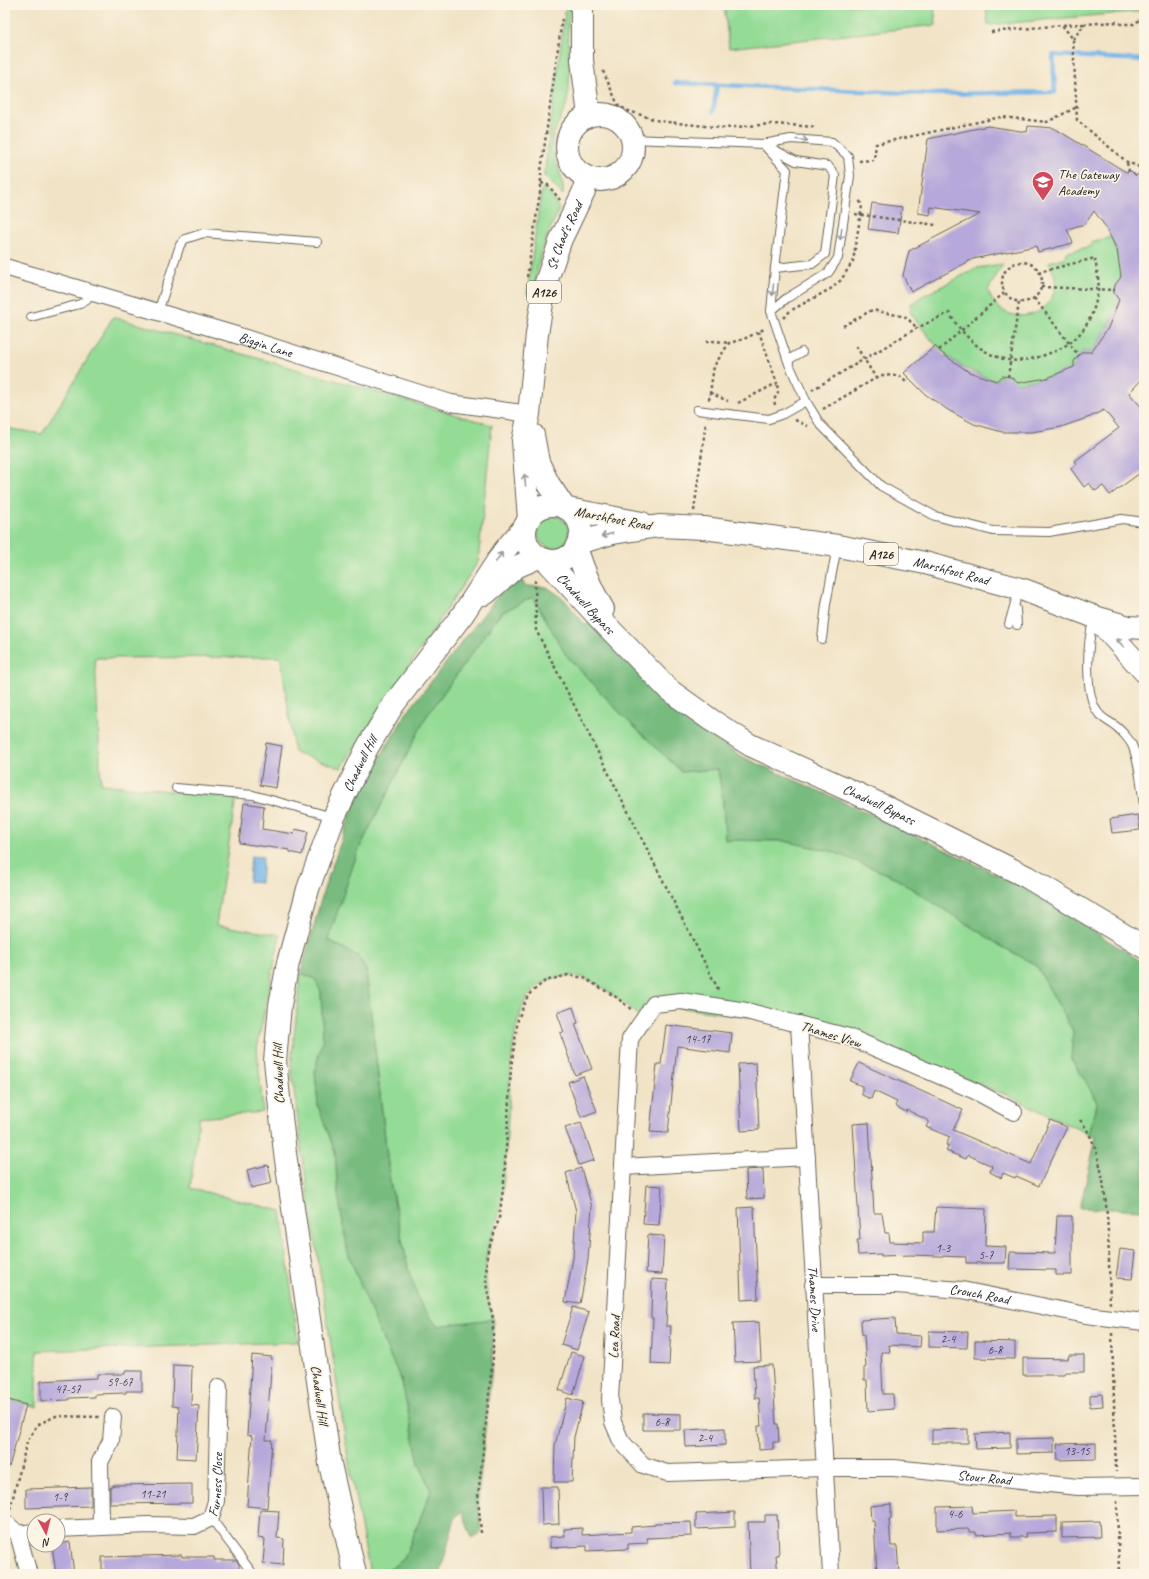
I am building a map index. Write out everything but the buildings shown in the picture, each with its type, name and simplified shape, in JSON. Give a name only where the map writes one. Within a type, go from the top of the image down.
[{"type":"main road","points":[[572,9],[582,60],[589,116]]},
{"type":"main road","points":[[597,113],[615,118],[622,123],[632,139],[630,159],[624,168],[617,174],[607,178],[596,180],[586,177],[577,171],[567,152],[567,141],[571,131],[577,122],[589,116],[597,113]]},
{"type":"main road","name":"St Chad's Road","points":[[527,522],[523,441],[545,285],[556,251],[584,191],[586,177]]},
{"type":"main road","name":"St Chad's Road","points":[[528,414],[538,462],[548,483],[566,508]]},
{"type":"main road","points":[[556,505],[566,508],[572,513],[579,524],[580,536],[577,545],[569,555],[562,559],[543,558],[533,553],[526,541],[527,522],[537,510],[545,506],[556,505]]},
{"type":"main road","name":"Marshfoot Road","points":[[566,508],[659,526],[704,528],[838,546],[925,563],[1017,595],[1066,605],[1095,617],[1129,627],[1144,628]]},
{"type":"main road","name":"Chadwell Hill","points":[[356,1574],[330,1464],[285,1153],[275,1061],[280,1004],[308,889],[334,817],[367,748],[393,705],[463,614],[504,551],[527,522]]},
{"type":"main road","name":"Marshfoot Road","points":[[577,545],[613,533],[659,526]]},
{"type":"main road","name":"Chadwell Bypass","points":[[577,545],[582,569],[595,597],[626,646]]},
{"type":"main road","name":"Chadwell Hill","points":[[463,614],[516,567],[543,558]]},
{"type":"main road","name":"Chadwell Bypass","points":[[543,558],[669,690],[711,720],[750,745],[884,806],[1027,877],[1144,947]]},
{"type":"main road","name":"Marshfoot Road","points":[[1095,617],[1144,670]]},
{"type":"main road","name":"Marshfoot Road","points":[[1144,635],[1140,645],[1139,654],[1144,670]]},
{"type":"street","name":"Biggin Lane","points":[[5,267],[90,291],[451,402],[528,414]]},
{"type":"street","name":"Thames View","points":[[643,1019],[654,1004],[681,1001],[728,1008],[799,1024],[856,1040],[975,1091],[1014,1112]]},
{"type":"street","name":"Lea Road","points":[[643,1019],[630,1039],[610,1400],[613,1422],[621,1442],[643,1465],[667,1474],[824,1468]]},
{"type":"street","name":"Thames Drive","points":[[799,1024],[831,1574]]},
{"type":"street","points":[[623,1167],[807,1157]]},
{"type":"street","name":"Crouch Road","points":[[813,1285],[896,1285],[962,1290],[1032,1305],[1111,1319],[1144,1322]]},
{"type":"street","name":"Furness Close","points":[[66,1528],[101,1526],[194,1526],[211,1518],[216,1501],[219,1387]]},
{"type":"street","points":[[101,1526],[100,1462],[111,1441],[114,1417]]},
{"type":"street","name":"Stour Road","points":[[824,1468],[894,1468],[1078,1487],[1144,1486]]},
{"type":"street","points":[[6,1523],[26,1533]]},
{"type":"street","points":[[27,1553],[29,1574]]},
{"type":"lane","points":[[632,139],[763,144],[791,139],[832,142],[848,156],[850,176],[838,258],[828,273],[787,298],[771,311]]},
{"type":"lane","points":[[763,144],[796,161],[828,166],[835,175],[825,254],[812,264],[776,268]]},
{"type":"lane","points":[[763,144],[787,170],[771,311],[788,360],[805,399],[820,424],[881,486],[935,516],[993,531],[1048,532],[1122,519],[1144,522]]},
{"type":"lane","points":[[158,312],[180,245],[185,239],[204,233],[317,242]]},
{"type":"lane","points":[[31,317],[80,304],[87,300],[90,291]]},
{"type":"lane","points":[[788,360],[802,352]]},
{"type":"lane","points":[[697,410],[770,419],[778,416],[805,399]]},
{"type":"lane","points":[[822,639],[826,604],[838,546]]},
{"type":"lane","points":[[1013,624],[1017,595]]},
{"type":"lane","points":[[1095,617],[1090,632],[1089,661],[1092,698],[1095,708],[1101,716],[1115,725],[1132,745],[1140,776],[1144,805]]},
{"type":"lane","points":[[176,788],[253,794],[334,817]]},
{"type":"lane","points":[[211,1518],[253,1574]]},
{"type":"path","points":[[526,284],[541,183],[541,172],[572,9]]},
{"type":"path","points":[[991,32],[1062,25],[1116,22],[1121,24],[1134,24],[1144,17]]},
{"type":"path","points":[[1073,39],[1085,24]]},
{"type":"path","points":[[1062,25],[1073,39],[1077,120],[1127,162],[1142,168],[1144,171]]},
{"type":"path","points":[[602,67],[618,105],[637,115],[659,120],[723,128],[773,124],[817,127]]},
{"type":"path","points":[[848,161],[874,160],[876,144],[1001,117],[1047,122],[1077,107]]},
{"type":"path","points":[[1127,162],[1129,171]]},
{"type":"path","points":[[541,183],[548,185],[572,217]]},
{"type":"path","points":[[844,213],[936,225]]},
{"type":"path","points":[[805,399],[864,359],[917,328],[949,313],[970,341],[983,350],[1010,361],[1029,360],[1070,344],[1090,318],[1099,290],[1095,258],[1039,272]]},
{"type":"path","points":[[1024,262],[1030,263],[1039,272],[1041,287],[1034,298],[1019,302],[1013,301],[1004,293],[1001,281],[1003,274],[1011,264],[1024,262]]},
{"type":"path","points":[[1041,287],[1115,290]]},
{"type":"path","points":[[939,350],[1004,293]]},
{"type":"path","points":[[1034,298],[1079,356]]},
{"type":"path","points":[[1008,377],[1019,302]]},
{"type":"path","points":[[843,326],[872,310],[906,317],[917,328]]},
{"type":"path","points":[[759,332],[777,382],[778,392],[774,400],[781,422],[792,419],[807,427],[824,408],[881,375],[900,376],[906,382]]},
{"type":"path","points":[[706,342],[716,341],[729,343]]},
{"type":"path","points":[[856,346],[876,378]]},
{"type":"path","points":[[735,404],[777,382]]},
{"type":"path","points":[[710,393],[729,402]]},
{"type":"path","points":[[695,502],[708,411]]},
{"type":"path","points":[[529,578],[535,580],[536,630],[728,1008]]},
{"type":"path","points":[[481,1533],[478,1497],[492,1357],[493,1319],[486,1284],[487,1254],[499,1219],[504,1182],[511,1068],[518,1018],[528,995],[545,980],[568,975],[584,978],[616,997],[643,1019]]},
{"type":"path","points":[[1080,1120],[1089,1130],[1099,1157],[1105,1198],[1111,1319],[1119,1574]]},
{"type":"path","points":[[6,1523],[27,1442],[37,1425],[56,1416],[114,1417]]},
{"type":"green space","points":[[566,5],[570,5],[568,30],[569,90],[567,102],[552,140],[554,158],[561,175],[563,195],[544,176]]},
{"type":"green space","points":[[724,5],[934,5],[936,25],[729,48]]},
{"type":"green space","points":[[986,5],[1144,5],[1144,11],[988,25]]},
{"type":"green space","points":[[544,187],[554,199],[559,210],[542,250],[533,294],[527,294],[540,200],[542,189]]},
{"type":"green space","points":[[1111,237],[1121,268],[1121,283],[1115,311],[1091,352],[1082,352],[1074,367],[1047,378],[1018,383],[1002,376],[996,381],[966,369],[946,355],[937,346],[910,312],[911,304],[921,297],[977,268],[1003,264],[988,290],[994,303],[1004,311],[1015,315],[1027,315],[1038,311],[1048,304],[1054,293],[1055,277],[1049,262],[1066,257],[1065,253],[1091,246],[1091,242]]},
{"type":"green space","points":[[113,317],[492,425],[478,562],[341,768],[294,752],[281,657],[95,658],[101,784],[236,798],[216,925],[280,935],[257,1048],[263,1112],[199,1118],[190,1188],[281,1211],[298,1342],[37,1351],[37,1407],[5,1398],[5,428],[42,434]]},
{"type":"green space","points":[[550,516],[556,516],[566,523],[569,532],[568,538],[562,545],[556,548],[550,548],[540,541],[537,535],[537,529],[544,519]]},
{"type":"green space","points":[[520,578],[526,586],[547,587],[564,599],[585,625],[594,621],[657,694],[696,727],[743,757],[877,817],[1021,886],[1144,963],[1144,1210],[1080,1208],[1096,1138],[1088,1134],[1097,1103],[1085,1080],[1071,1059],[1073,1031],[1036,965],[1001,946],[892,876],[831,851],[784,841],[725,840],[723,802],[718,769],[682,772],[624,717],[566,655],[533,597],[501,613],[426,717],[358,851],[328,940],[358,956],[366,970],[390,1182],[409,1272],[420,1303],[437,1326],[493,1319],[493,1357],[478,1497],[481,1533],[472,1538],[462,1511],[455,1518],[440,1574],[382,1574],[404,1559],[431,1491],[419,1463],[402,1382],[379,1331],[348,1253],[338,1194],[335,1152],[318,1106],[315,1070],[323,1039],[321,992],[315,979],[301,973],[324,889],[358,794],[406,714],[504,588]]},
{"type":"green space","points":[[533,596],[566,655],[624,717],[682,772],[718,769],[723,802],[725,840],[784,841],[831,851],[892,876],[1001,946],[1036,965],[1073,1031],[1071,1059],[1085,1080],[1097,1103],[1088,1134],[1007,1095],[914,1059],[799,1024],[654,1004],[643,1019],[615,996],[591,981],[577,976],[552,979],[537,986],[527,997],[515,1035],[511,1063],[502,1200],[486,1262],[487,1287],[493,1319],[437,1326],[420,1303],[409,1272],[390,1182],[366,970],[327,940],[358,851],[426,717],[501,613]]},
{"type":"green space","points":[[301,973],[315,979],[321,992],[323,1039],[315,1070],[318,1106],[335,1152],[338,1194],[348,1253],[379,1331],[402,1382],[419,1463],[431,1491],[404,1559],[382,1574],[370,1574],[349,1464],[302,1153],[291,1065]]},
{"type":"water","points":[[251,856],[263,857],[261,883],[249,882]]},
{"type":"waterway","points":[[675,83],[930,94],[1055,92],[1053,55],[1144,60]]},
{"type":"waterway","points":[[713,111],[717,85]]},
{"type":"place","name":"The Gateway Academy","points":[[1043,202]]}]
